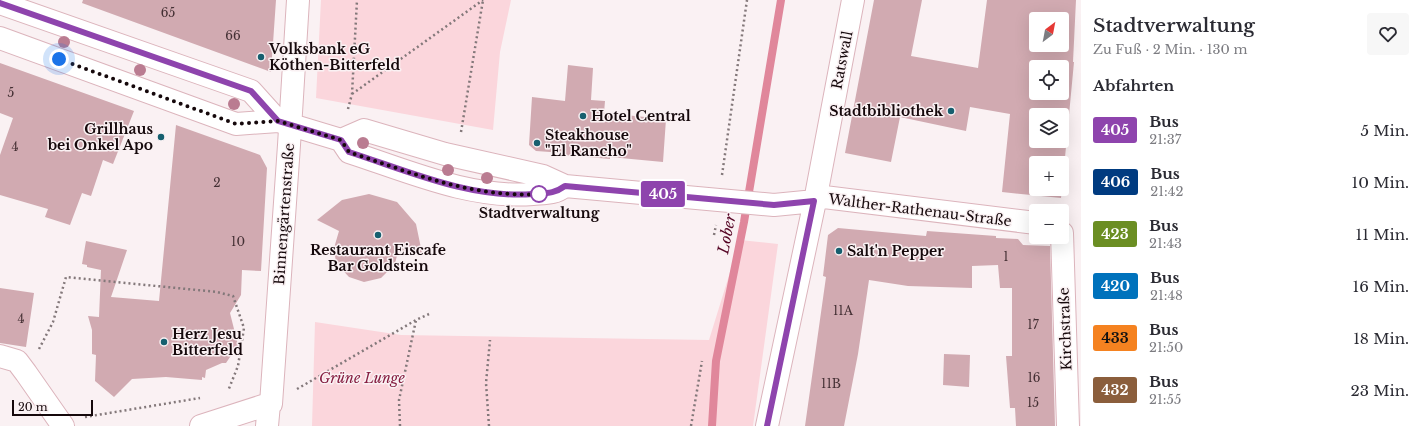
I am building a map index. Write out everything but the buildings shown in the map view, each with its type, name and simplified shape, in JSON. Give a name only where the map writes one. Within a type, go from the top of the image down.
[{"type":"street","name":"Binnengärtenstraße","points":[[267,426],[270,404],[284,124],[298,0]]},
{"type":"street","name":"Ratswall","points":[[767,426],[814,201],[853,0]]},
{"type":"street","points":[[0,3],[251,91],[284,124]]},
{"type":"street","points":[[0,38],[236,124],[284,124],[341,140]]},
{"type":"street","name":"Walther-Rathenau-Straße","points":[[565,186],[557,192],[522,195],[464,188],[444,183],[349,152],[341,140],[364,130],[470,161],[543,176],[565,186],[774,205],[814,201],[824,197],[1029,222]]},
{"type":"street","name":"Kirchstraße","points":[[1062,244],[1068,426]]},
{"type":"street","points":[[0,356],[17,361],[62,423]]},
{"type":"street","points":[[201,426],[270,404]]},
{"type":"path","points":[[341,140],[352,94],[357,0]]},
{"type":"path","points":[[352,94],[483,0]]},
{"type":"path","points":[[470,161],[472,150],[459,146],[483,0]]},
{"type":"path","points":[[714,235],[721,200],[747,0]]},
{"type":"path","points":[[26,373],[53,322],[66,277],[192,289],[233,296],[244,328],[238,366],[227,394]]},
{"type":"path","points":[[270,404],[429,314]]},
{"type":"path","points":[[400,426],[399,400],[416,320]]},
{"type":"path","points":[[489,426],[486,383],[490,340]]},
{"type":"path","points":[[691,426],[702,361]]},
{"type":"path","points":[[62,423],[203,398]]},
{"type":"green space","points":[[321,0],[511,0],[500,52],[493,130],[316,98]]},
{"type":"green space","name":"Grüne Lunge","points":[[740,240],[778,244],[753,426],[312,426],[315,322],[401,335],[709,340]]},
{"type":"waterway","name":"Lober","points":[[712,426],[716,361],[744,222],[781,0]]},
{"type":"bus line","name":"405","points":[[0,3],[251,91],[278,121],[290,126],[341,140],[349,152],[444,183],[464,188],[483,192],[522,195],[557,192],[565,186],[774,205],[814,201],[767,426]]},
{"type":"place","name":"Volksbank eG Köthen-Bitterfeld","points":[[261,57]]},
{"type":"place","name":"Stadtbibliothek","points":[[951,111]]},
{"type":"place","name":"Hotel Central","points":[[583,116]]},
{"type":"place","name":"Grillhaus bei Onkel Apo","points":[[161,137]]},
{"type":"place","name":"Steakhouse \"El Rancho\"","points":[[537,143]]},
{"type":"place","name":"Stadtverwaltung","points":[[539,194]]},
{"type":"place","name":"Restaurant Eiscafe Bar Goldstein","points":[[378,235]]},
{"type":"place","name":"Salt'n Pepper","points":[[839,251]]},
{"type":"place","name":"Herz Jesu Bitterfeld","points":[[164,342]]},
{"type":"route","points":[[59,59],[236,124],[278,121],[290,126],[341,140],[349,152],[444,183],[483,192],[522,195],[539,194]]}]
